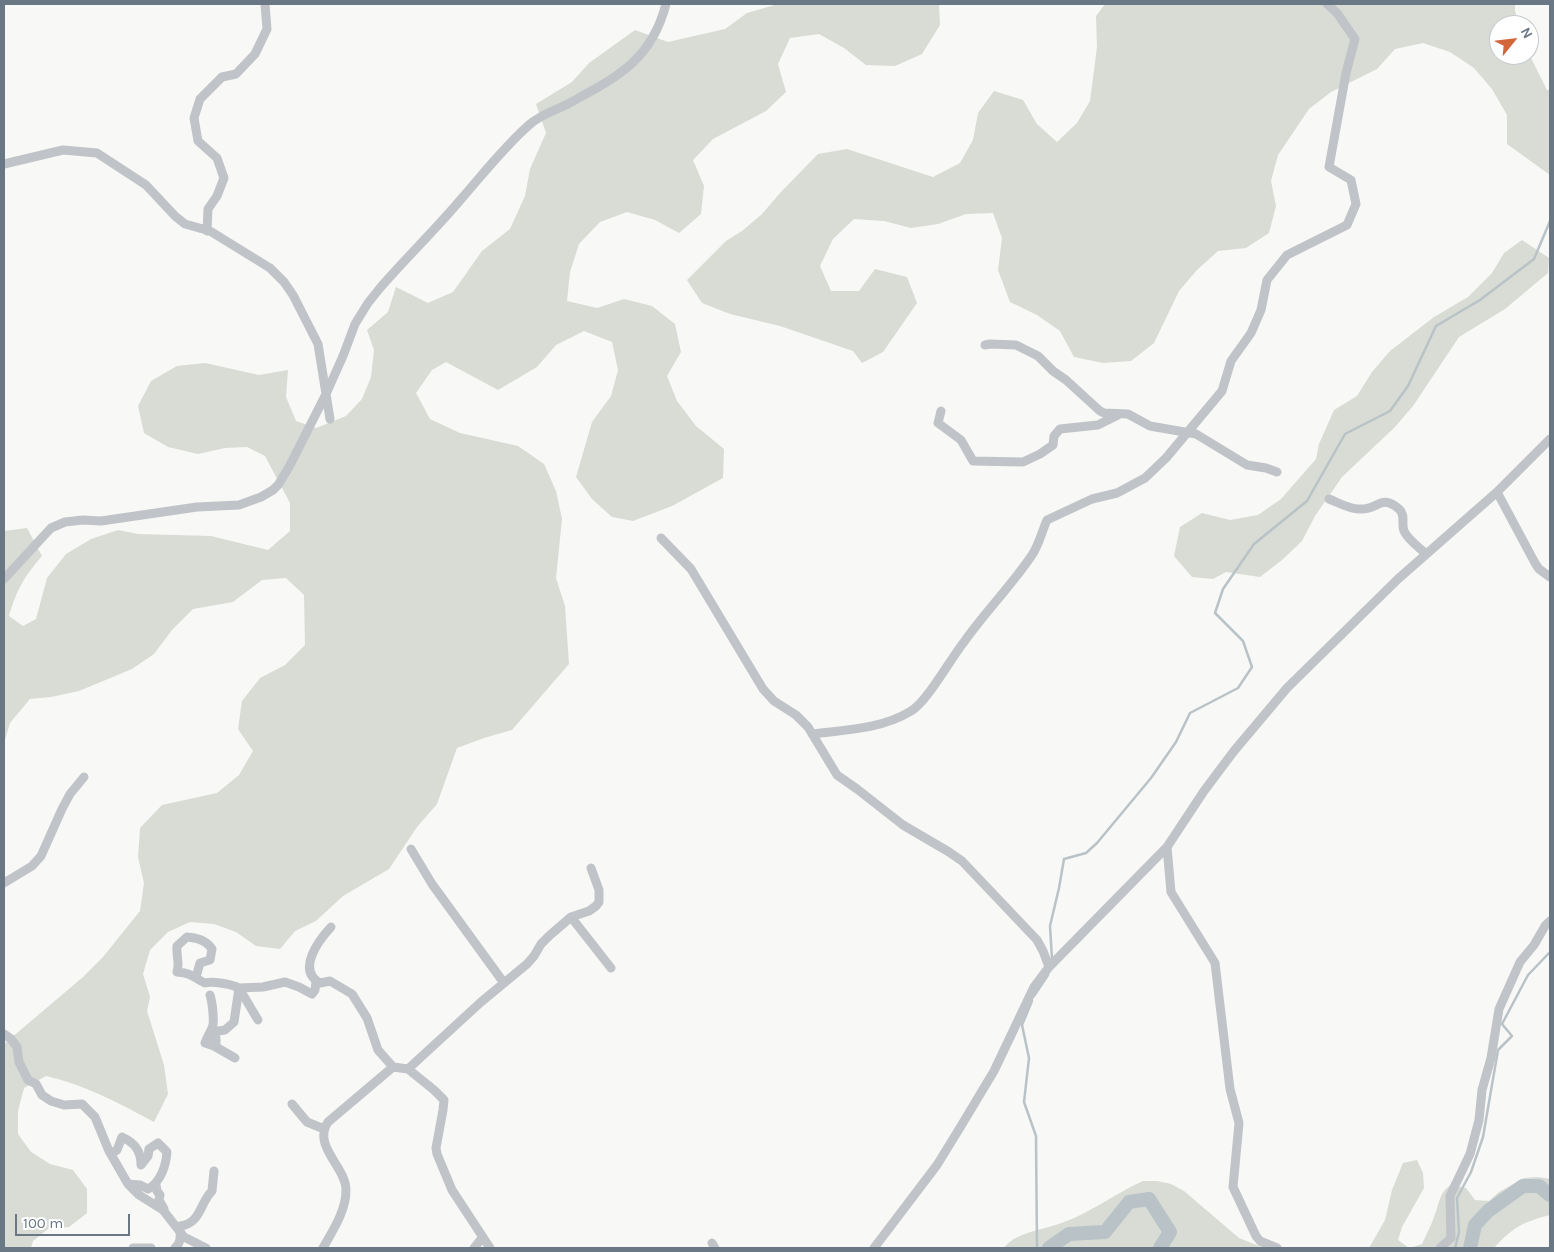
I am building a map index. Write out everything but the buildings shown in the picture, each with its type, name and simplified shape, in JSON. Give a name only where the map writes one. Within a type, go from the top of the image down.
[{"type":"street","points":[[207,231],[208,209],[217,196],[224,178],[217,158],[198,141],[194,118],[200,99],[222,77],[236,74],[255,54],[267,29],[265,4]]},
{"type":"street","points":[[4,579],[51,528],[65,522],[101,521],[197,507],[239,505],[261,498],[278,485],[326,394],[355,324],[368,303],[505,149],[530,124],[546,113],[601,87],[628,68],[642,53],[658,29],[666,4]]},
{"type":"street","points":[[812,734],[856,729],[884,723],[902,717],[914,710],[1033,554],[1047,520],[1092,499],[1116,493],[1145,478],[1166,458],[1190,432],[1222,391],[1231,361],[1251,333],[1262,310],[1267,280],[1287,255],[1347,225],[1356,204],[1351,180],[1329,167],[1346,73],[1355,39],[1337,14],[1327,4]]},
{"type":"street","points":[[4,164],[63,150],[97,153],[146,185],[174,216],[185,224],[207,231],[237,246],[270,268],[287,287],[318,344],[330,419]]},
{"type":"street","points":[[985,345],[1016,345],[1038,356],[1053,371],[1104,413],[1128,414],[1150,426],[1196,434],[1247,465],[1277,472]]},
{"type":"street","points":[[941,411],[938,423],[960,440],[973,461],[1012,462],[1023,462],[1040,454],[1053,445],[1054,436],[1060,429],[1098,425],[1121,414]]},
{"type":"street","points":[[874,1248],[937,1166],[994,1072],[1034,987],[1052,964],[1167,847],[1204,791],[1234,751],[1287,688],[1398,579],[1497,492],[1550,438]]},
{"type":"street","points":[[1497,492],[1535,563],[1539,569],[1550,577]]},
{"type":"street","points":[[1329,499],[1349,508],[1359,509],[1366,509],[1384,502],[1389,503],[1401,511],[1405,533],[1426,554]]},
{"type":"street","points":[[661,538],[691,569],[763,688],[774,701],[796,714],[812,734],[836,775],[857,789],[903,826],[949,852],[970,869],[1036,940],[1052,964]]},
{"type":"street","points":[[4,883],[32,866],[41,856],[70,794],[84,777]]},
{"type":"street","points":[[1167,847],[1171,892],[1215,963],[1230,1088],[1239,1123],[1233,1187],[1256,1236],[1260,1241],[1277,1248]]},
{"type":"street","points":[[411,849],[443,900],[504,983]]},
{"type":"street","points":[[408,1069],[481,1002],[527,964],[541,944],[571,917],[589,911],[598,902],[599,885],[591,868]]},
{"type":"street","points":[[571,917],[612,968]]},
{"type":"street","points":[[1440,1248],[1451,1238],[1450,1196],[1470,1154],[1479,1120],[1482,1090],[1491,1058],[1499,1009],[1520,962],[1550,921]]},
{"type":"street","points":[[331,926],[322,936],[311,956],[312,976],[320,983],[330,982],[352,994],[367,1018],[378,1050],[393,1068]]},
{"type":"street","points":[[196,977],[200,963],[210,960],[212,949],[203,940],[187,937],[177,946],[176,956],[179,966],[177,972],[192,974],[196,977],[205,983],[212,981],[234,985],[239,988],[258,1020]]},
{"type":"street","points":[[239,988],[285,982],[299,986],[312,994],[315,990],[316,980]]},
{"type":"street","points":[[216,1047],[216,1038],[212,1032],[225,1030],[234,1022],[239,988]]},
{"type":"street","points":[[210,995],[214,1016],[213,1027],[205,1043],[235,1058]]},
{"type":"street","points":[[4,1034],[17,1047],[19,1062],[28,1080],[36,1084],[42,1096],[64,1105],[82,1104],[94,1117],[111,1154],[128,1184],[139,1195],[163,1210],[180,1234],[206,1248]]},
{"type":"street","points":[[323,1248],[339,1220],[345,1203],[346,1192],[346,1182],[330,1154],[324,1138],[324,1129],[328,1122],[393,1068],[408,1069],[444,1100],[444,1110],[436,1148],[437,1154],[450,1186],[490,1248]]},
{"type":"street","points":[[292,1104],[307,1122],[324,1129]]},
{"type":"street","points":[[111,1154],[117,1150],[122,1137],[136,1146],[141,1158],[141,1165],[148,1156],[149,1149],[158,1143],[167,1152],[166,1161],[156,1185],[157,1191],[160,1194],[158,1200],[167,1215]]},
{"type":"street","points":[[175,1248],[179,1245],[180,1226],[193,1222],[204,1207],[207,1195],[212,1191],[214,1171]]},
{"type":"street","points":[[128,1184],[140,1184],[148,1189],[156,1185]]},
{"type":"street","points":[[474,1248],[482,1238]]},
{"type":"street","points":[[133,1248],[151,1248]]},
{"type":"shaded area","points":[[778,4],[939,4],[940,25],[922,54],[895,66],[866,65],[844,48],[819,34],[790,38],[778,64],[786,92],[766,111],[713,139],[693,160],[704,186],[701,214],[679,233],[655,220],[627,212],[600,222],[579,244],[570,272],[567,301],[597,308],[624,299],[652,306],[675,324],[681,352],[667,376],[677,401],[696,426],[724,449],[723,478],[672,506],[633,521],[612,517],[592,499],[576,477],[592,422],[611,396],[618,370],[612,342],[584,331],[556,345],[537,367],[498,390],[446,362],[432,370],[416,393],[430,419],[460,433],[518,446],[544,464],[556,491],[562,519],[556,578],[565,606],[569,664],[512,730],[457,748],[437,804],[417,827],[389,869],[343,896],[316,921],[295,931],[280,949],[256,946],[236,932],[214,924],[190,922],[168,932],[150,950],[143,974],[150,997],[147,1011],[164,1065],[168,1094],[154,1122],[115,1101],[46,1076],[24,1088],[18,1111],[18,1134],[31,1152],[50,1164],[73,1170],[87,1189],[87,1213],[69,1227],[48,1229],[33,1241],[31,1248],[4,1248],[4,1044],[83,977],[103,957],[140,911],[144,883],[138,857],[140,828],[162,805],[217,793],[239,775],[253,751],[238,729],[242,701],[260,678],[285,665],[305,645],[304,595],[286,578],[262,580],[233,602],[193,609],[172,630],[154,654],[132,669],[79,691],[30,699],[10,723],[4,743],[4,531],[27,528],[42,556],[30,570],[22,584],[9,616],[23,626],[36,619],[47,578],[66,554],[91,539],[118,530],[138,534],[211,536],[268,550],[290,531],[290,503],[265,456],[247,447],[225,448],[198,454],[168,447],[144,433],[138,406],[151,381],[177,366],[205,363],[259,375],[288,370],[286,397],[296,421],[316,428],[346,416],[362,399],[371,377],[374,350],[367,330],[388,312],[396,287],[428,303],[453,292],[482,251],[510,229],[525,196],[530,169],[546,133],[536,104],[572,82],[589,63],[635,30],[668,42],[725,29],[747,13]]},
{"type":"shaded area","points":[[1105,4],[1515,4],[1516,15],[1489,15],[1489,65],[1534,65],[1547,90],[1550,90],[1550,175],[1507,144],[1507,115],[1492,89],[1474,68],[1450,52],[1423,43],[1395,49],[1377,69],[1331,92],[1309,109],[1278,155],[1271,181],[1276,206],[1269,233],[1246,248],[1218,251],[1197,270],[1179,291],[1154,343],[1131,361],[1103,363],[1074,357],[1060,331],[1037,315],[1010,302],[998,270],[1002,238],[993,213],[966,214],[938,224],[911,228],[884,221],[854,219],[833,239],[820,266],[831,291],[859,291],[875,269],[907,277],[917,303],[883,352],[862,363],[853,351],[780,326],[730,314],[702,303],[687,280],[726,241],[742,231],[762,214],[818,154],[847,149],[933,177],[960,163],[973,140],[978,113],[994,91],[1023,100],[1037,124],[1057,142],[1077,123],[1090,101],[1097,47],[1096,16]]},
{"type":"shaded area","points":[[1522,240],[1549,258],[1548,273],[1505,309],[1459,337],[1413,406],[1395,427],[1342,477],[1315,516],[1302,541],[1260,577],[1226,572],[1213,579],[1192,577],[1174,556],[1180,527],[1202,513],[1230,520],[1258,515],[1281,499],[1316,459],[1319,444],[1334,410],[1357,396],[1372,372],[1390,351],[1434,317],[1468,297],[1492,273],[1504,253]]},
{"type":"shaded area","points":[[1417,1160],[1423,1173],[1424,1188],[1402,1227],[1398,1240],[1409,1248],[1369,1248],[1385,1220],[1392,1190],[1403,1163]]},
{"type":"shaded area","points":[[1538,1177],[1550,1179],[1550,1215],[1519,1226],[1494,1248],[1410,1248],[1422,1244],[1442,1195],[1451,1185],[1466,1188],[1475,1200],[1489,1201],[1499,1192],[1524,1178]]},
{"type":"shaded area","points":[[1143,1181],[1171,1184],[1184,1191],[1239,1238],[1264,1248],[1004,1248],[1019,1236],[1076,1217]]},
{"type":"waterway","points":[[1052,959],[1050,926],[1064,859],[1086,853],[1097,843],[1151,778],[1176,742],[1190,713],[1238,688],[1252,667],[1243,641],[1215,613],[1223,589],[1254,544],[1307,501],[1345,434],[1390,411],[1408,386],[1436,326],[1480,300],[1534,259],[1550,221]]},
{"type":"waterway","points":[[1455,1248],[1459,1232],[1457,1198],[1471,1172],[1483,1137],[1498,1050],[1512,1036],[1502,1024],[1528,975],[1550,952]]},
{"type":"waterway","points":[[1034,996],[1048,975]]},
{"type":"waterway","points":[[1032,1001],[1022,1025],[1029,1058],[1024,1102],[1036,1136],[1037,1248]]},
{"type":"waterway","points":[[1470,1248],[1475,1225],[1488,1211],[1523,1186],[1539,1186],[1550,1195]]},
{"type":"waterway","points":[[1049,1248],[1069,1234],[1105,1232],[1129,1202],[1149,1199],[1170,1232],[1160,1248]]}]
